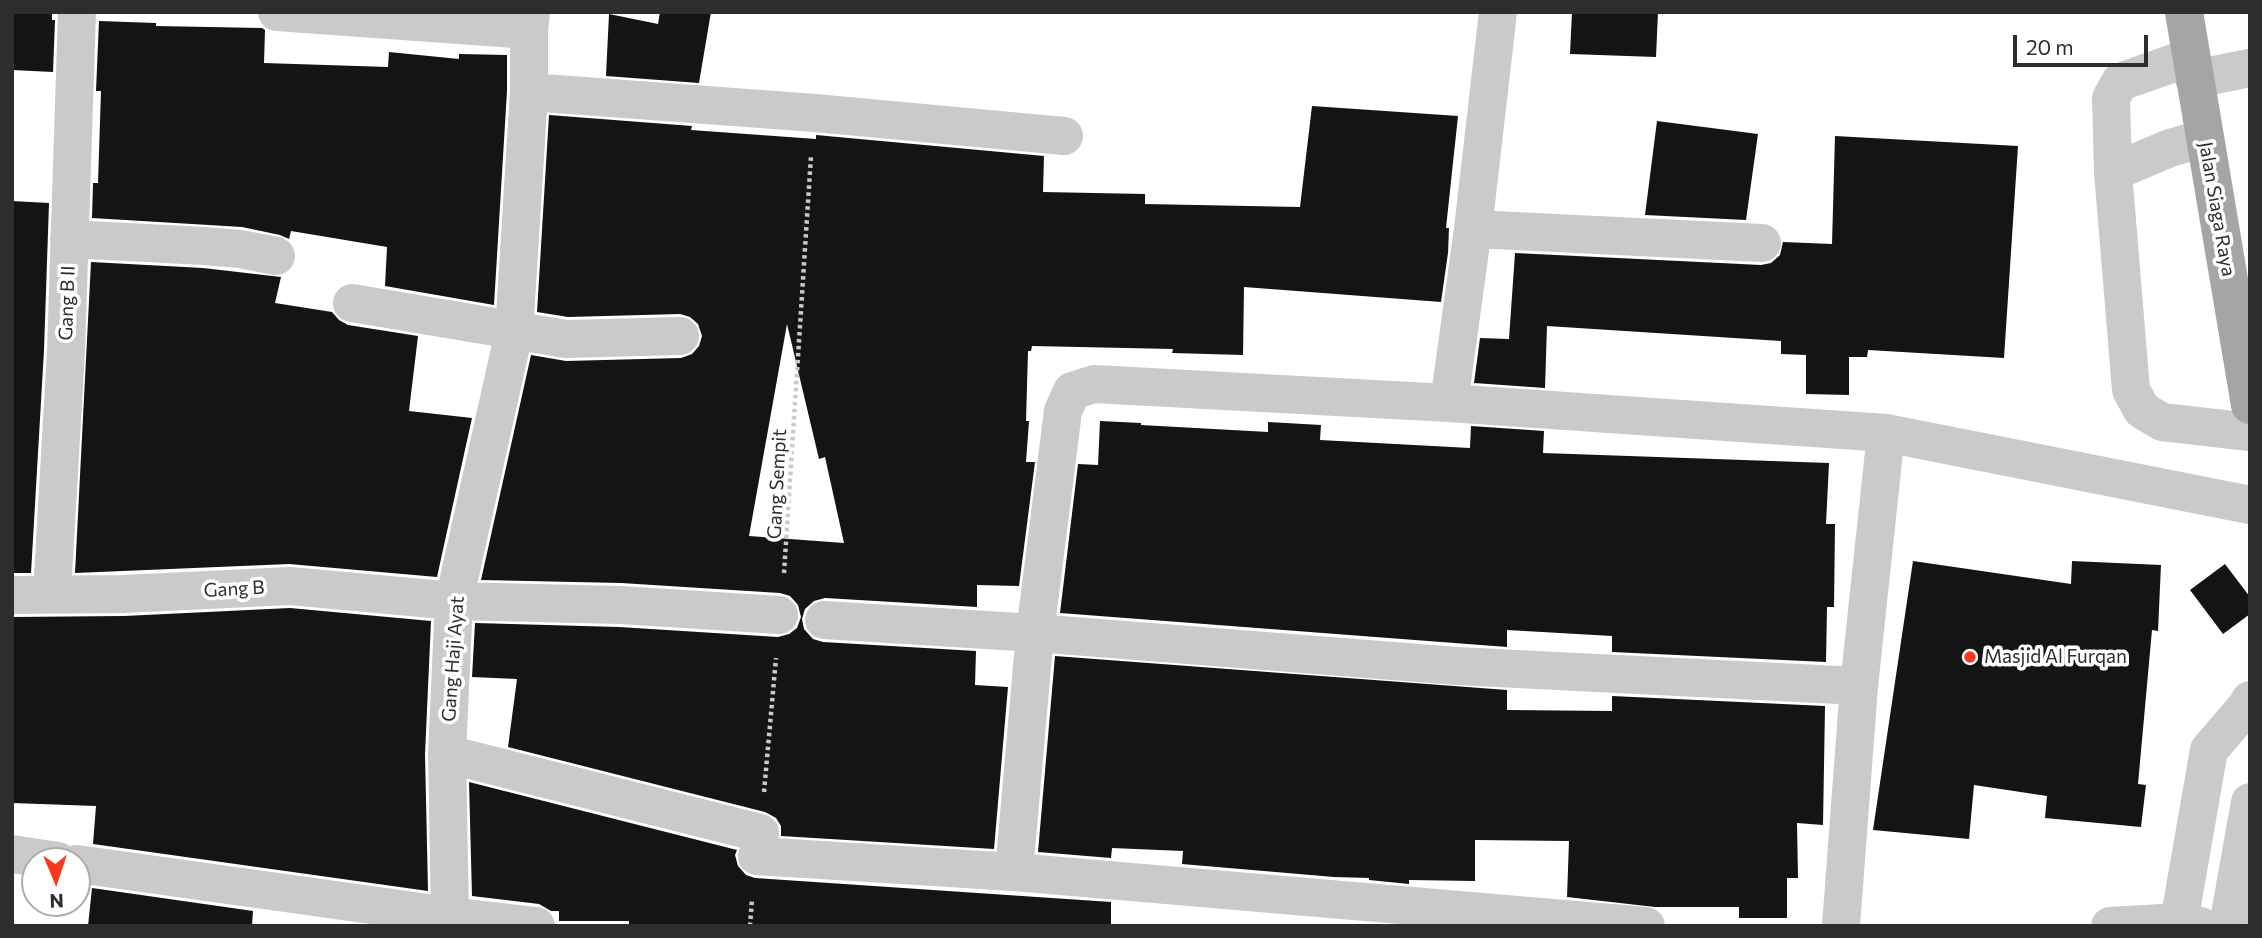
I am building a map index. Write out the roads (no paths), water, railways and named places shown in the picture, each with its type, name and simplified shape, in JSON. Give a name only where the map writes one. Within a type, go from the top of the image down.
[{"type":"main road","name":"Jalan Siaga Raya","points":[[2184,12],[2250,405]]},
{"type":"street","name":"Gang B II","points":[[52,593],[66,351],[77,12]]},
{"type":"street","points":[[277,12],[530,21]]},
{"type":"street","points":[[1449,402],[1473,229],[1498,12]]},
{"type":"street","name":"Gang Haji Ayat","points":[[450,916],[447,754],[454,601],[514,331],[529,92],[530,21]]},
{"type":"street","points":[[2250,68],[2193,68],[2120,82],[2111,98],[2110,109],[2131,390],[2143,410],[2162,422],[2250,432]]},
{"type":"street","points":[[529,92],[815,113],[1064,136]]},
{"type":"street","points":[[2113,172],[2170,148],[2205,138]]},
{"type":"street","points":[[1473,229],[1762,243]]},
{"type":"street","points":[[69,239],[213,247],[276,256]]},
{"type":"street","points":[[352,303],[566,339],[680,336]]},
{"type":"street","points":[[1014,872],[1035,632],[1063,411],[1072,391],[1094,384],[1449,402],[1886,433],[2250,505]]},
{"type":"street","points":[[1841,926],[1859,686],[1886,433]]},
{"type":"street","name":"Gang B","points":[[12,595],[123,594],[289,586],[454,601],[620,604],[779,615]]},
{"type":"street","points":[[824,620],[1035,632],[1457,666],[1859,686]]},
{"type":"street","points":[[2110,926],[2190,924],[2209,750],[2249,710]]},
{"type":"street","points":[[447,754],[759,844],[1014,872],[1646,926]]},
{"type":"street","points":[[2228,926],[2250,802]]},
{"type":"street","points":[[91,866],[536,926]]},
{"type":"place","name":"Masjid Al Furqan","points":[[1970,657]]}]
